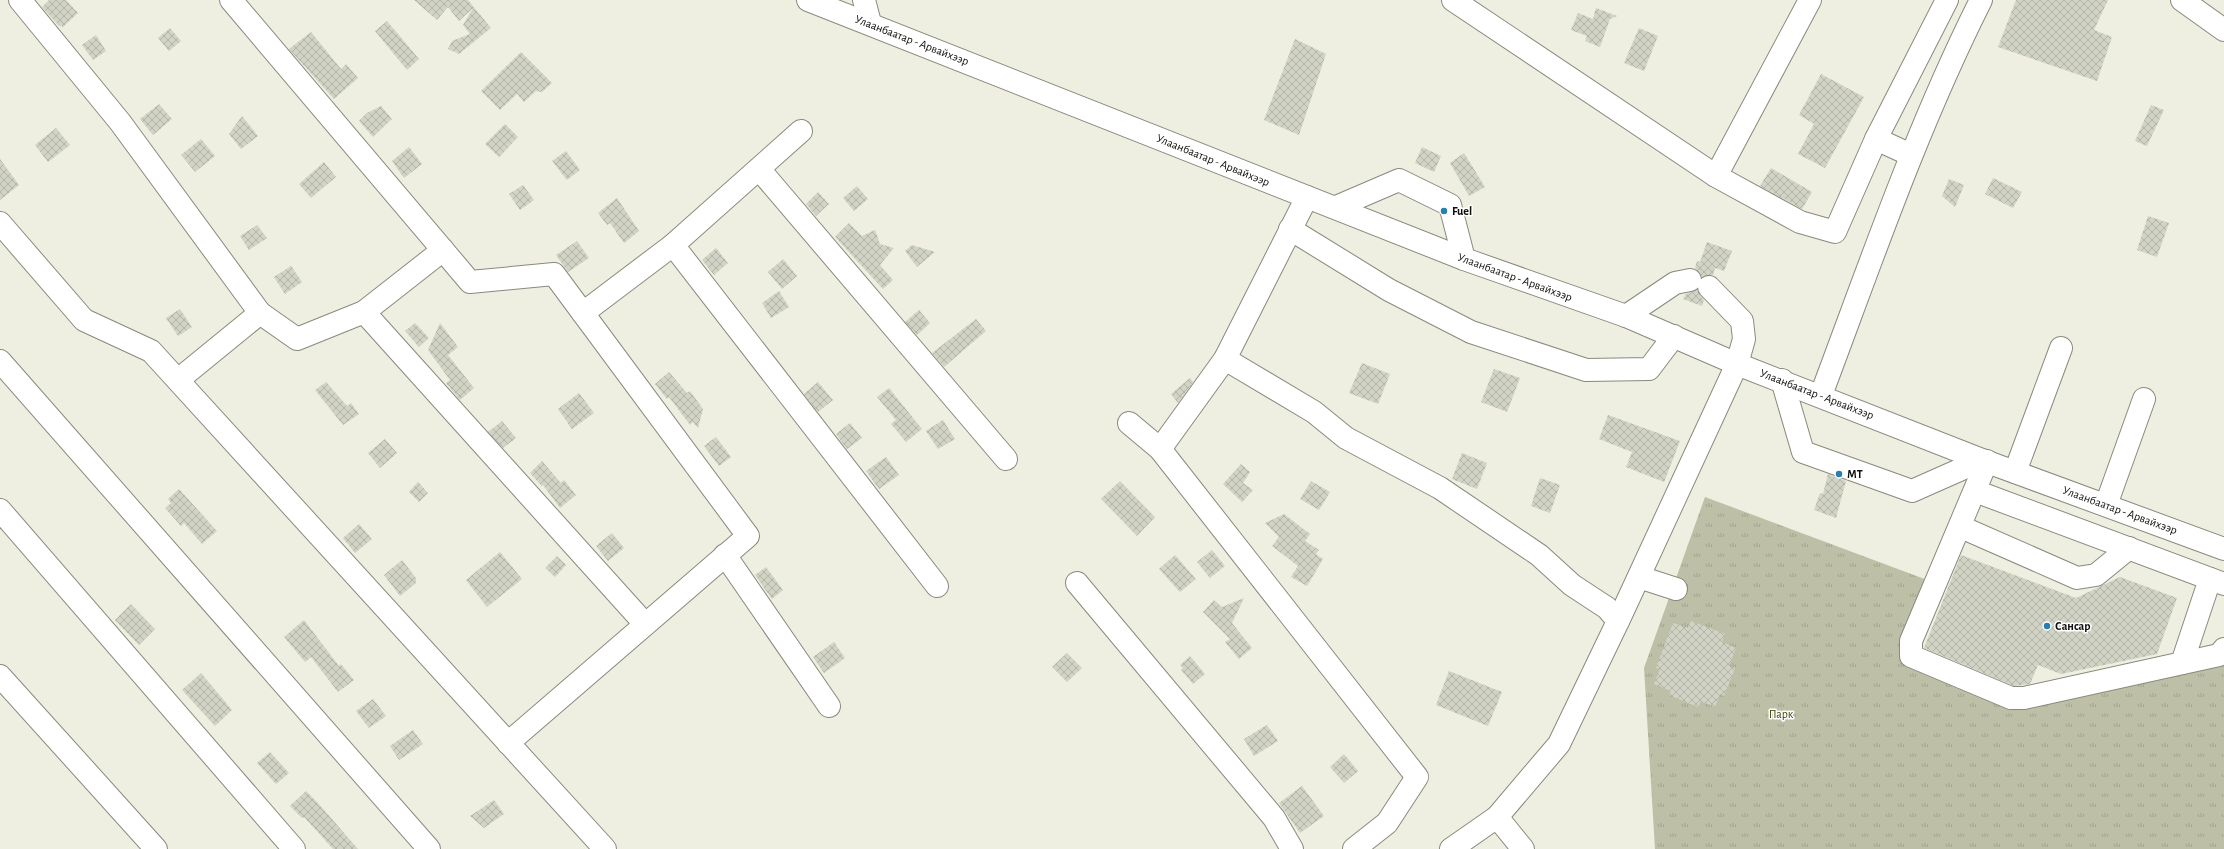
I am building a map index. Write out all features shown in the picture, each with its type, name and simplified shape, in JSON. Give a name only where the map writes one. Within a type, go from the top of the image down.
[{"type":"main road","points":[[20,0],[120,122],[260,313],[297,339],[364,312],[443,250]]},
{"type":"main road","points":[[231,0],[470,282],[554,274],[748,536],[508,743]]},
{"type":"main road","name":"Улаанбаатар - Арвайхээр","points":[[808,0],[870,23],[1464,259],[1626,316],[1737,364],[1821,395],[1984,461],[2224,549]]},
{"type":"main road","points":[[864,0],[870,23]]},
{"type":"main road","points":[[1453,0],[1716,176],[1800,222],[1835,232],[1876,139],[1947,0]]},
{"type":"main road","points":[[1716,176],[1810,0]]},
{"type":"main road","points":[[1821,395],[1911,155],[1980,0]]},
{"type":"main road","points":[[2182,0],[2224,30]]},
{"type":"main road","points":[[583,313],[672,245],[801,131]]},
{"type":"main road","points":[[1876,139],[1911,155]]},
{"type":"main road","points":[[759,169],[1006,459]]},
{"type":"main road","points":[[1336,207],[1399,180],[1450,205],[1464,259]]},
{"type":"main road","points":[[1160,449],[1225,359],[1307,197]]},
{"type":"main road","points":[[0,223],[84,320],[151,351],[605,849]]},
{"type":"main road","points":[[1290,229],[1389,290],[1471,332],[1586,370],[1649,369],[1674,336]]},
{"type":"main road","points":[[672,245],[937,586]]},
{"type":"main road","points":[[1451,849],[1497,817],[1559,744],[1639,577],[1737,364],[1744,339],[1742,321],[1700,284],[1676,283],[1626,316]]},
{"type":"main road","points":[[364,312],[645,624]]},
{"type":"main road","points":[[178,380],[260,313]]},
{"type":"main road","points":[[2015,472],[2061,348]]},
{"type":"main road","points":[[1225,359],[1314,412],[1346,438],[1440,488],[1539,555],[1572,585],[1607,608],[1618,621]]},
{"type":"main road","points":[[0,361],[429,849]]},
{"type":"main road","points":[[1782,380],[1803,452],[1912,491],[1984,461]]},
{"type":"main road","points":[[2106,505],[2144,399]]},
{"type":"main road","points":[[1129,423],[1160,449],[1417,777],[1387,823],[1354,849]]},
{"type":"main road","points":[[1984,461],[1975,491],[1961,527],[1912,641],[1911,656],[2011,698],[2024,698],[2219,655],[2224,649]]},
{"type":"main road","points":[[1975,491],[2217,581],[2182,663]]},
{"type":"main road","points":[[0,510],[294,849]]},
{"type":"main road","points":[[1961,527],[2077,578],[2096,575],[2129,548]]},
{"type":"main road","points":[[725,555],[829,706]]},
{"type":"main road","points":[[1639,577],[1676,589]]},
{"type":"main road","points":[[1077,583],[1274,818],[1292,849]]},
{"type":"main road","points":[[0,676],[156,849]]},
{"type":"main road","points":[[1497,817],[1523,849]]},
{"type":"green space","name":"Парк","points":[[1705,497],[1930,581],[1901,656],[2007,703],[2224,660],[2224,849],[1655,849],[1644,668]]},
{"type":"building","points":[[49,0],[66,0],[78,13],[62,28],[62,26],[59,26],[42,7]]},
{"type":"building","points":[[414,0],[468,0],[491,28],[459,54],[448,49],[452,41],[470,34],[463,25],[473,8],[459,21],[448,7],[437,20]]},
{"type":"building","points":[[2016,0],[2108,0],[2094,30],[2112,37],[2097,81],[1998,47]]},
{"type":"building","points":[[1596,8],[1617,16],[1610,19],[1600,47],[1585,41],[1587,36],[1571,30],[1578,13],[1593,19]]},
{"type":"building","points":[[387,21],[419,59],[407,70],[375,31]]},
{"type":"building","points":[[170,28],[181,41],[169,51],[158,38]]},
{"type":"building","points":[[1639,28],[1658,36],[1644,71],[1624,63]]},
{"type":"building","points":[[311,32],[341,69],[346,64],[358,78],[334,99],[289,49]]},
{"type":"building","points":[[96,35],[106,51],[93,60],[82,45]]},
{"type":"building","points":[[1295,39],[1326,54],[1299,135],[1264,120]]},
{"type":"building","points":[[521,52],[552,83],[542,92],[536,91],[524,102],[517,94],[500,110],[481,91]]},
{"type":"building","points":[[1821,74],[1864,97],[1825,168],[1798,154],[1814,124],[1799,115]]},
{"type":"building","points":[[159,104],[172,119],[153,135],[140,119]]},
{"type":"building","points":[[2151,105],[2164,110],[2147,146],[2135,141]]},
{"type":"building","points":[[381,106],[392,119],[373,137],[359,121],[367,113]]},
{"type":"building","points":[[242,116],[258,136],[241,149],[229,134]]},
{"type":"building","points":[[505,124],[518,137],[499,157],[485,144]]},
{"type":"building","points":[[56,128],[70,145],[48,162],[35,145]]},
{"type":"building","points":[[201,139],[215,156],[195,172],[181,155]]},
{"type":"building","points":[[409,147],[422,164],[404,178],[392,161]]},
{"type":"building","points":[[1422,147],[1441,156],[1434,172],[1415,163]]},
{"type":"building","points":[[566,151],[580,170],[567,180],[552,161]]},
{"type":"building","points":[[1464,153],[1485,187],[1469,196],[1450,163]]},
{"type":"building","points":[[0,159],[19,185],[0,200]]},
{"type":"building","points":[[324,162],[336,177],[311,198],[299,184]]},
{"type":"building","points":[[1771,168],[1812,192],[1802,209],[1760,186]]},
{"type":"building","points":[[1993,178],[2022,192],[2013,208],[1985,194]]},
{"type":"building","points":[[1949,179],[1964,185],[1955,207],[1942,196]]},
{"type":"building","points":[[523,185],[534,200],[520,210],[509,194]]},
{"type":"building","points":[[857,186],[868,199],[854,211],[843,198]]},
{"type":"building","points":[[818,192],[829,204],[816,216],[806,204]]},
{"type":"building","points":[[617,198],[639,231],[624,243],[610,223],[607,225],[598,213]]},
{"type":"building","points":[[2148,216],[2169,223],[2157,257],[2137,250]]},
{"type":"building","points":[[849,223],[862,236],[875,230],[880,244],[894,248],[880,265],[893,280],[883,289],[835,237]]},
{"type":"building","points":[[257,225],[267,238],[249,250],[240,236]]},
{"type":"building","points":[[577,241],[589,258],[568,272],[556,255]]},
{"type":"building","points":[[1707,242],[1732,251],[1724,271],[1715,268],[1713,275],[1702,277],[1695,268],[1697,261],[1700,262]]},
{"type":"building","points":[[912,245],[935,252],[917,267],[905,251]]},
{"type":"building","points":[[716,248],[728,263],[714,275],[702,260]]},
{"type":"building","points":[[783,259],[797,276],[782,289],[768,272]]},
{"type":"building","points":[[291,266],[302,282],[285,294],[274,277]]},
{"type":"building","points":[[1697,290],[1704,300],[1702,306],[1683,299],[1686,294]]},
{"type":"building","points":[[779,291],[789,307],[771,318],[762,303]]},
{"type":"building","points":[[180,309],[192,327],[178,336],[166,318]]},
{"type":"building","points":[[919,310],[930,323],[917,335],[905,322]]},
{"type":"building","points":[[976,319],[986,331],[944,367],[932,353]]},
{"type":"building","points":[[415,323],[429,338],[419,347],[405,331]]},
{"type":"building","points":[[440,323],[458,347],[448,355],[474,388],[460,400],[446,383],[450,380],[428,350]]},
{"type":"building","points":[[1362,363],[1390,374],[1378,404],[1349,393]]},
{"type":"building","points":[[1494,369],[1520,378],[1507,412],[1481,402]]},
{"type":"building","points":[[669,372],[687,393],[690,391],[703,409],[698,428],[693,422],[690,425],[669,397],[667,399],[655,384]]},
{"type":"building","points":[[1190,378],[1193,382],[1178,403],[1171,394]]},
{"type":"building","points":[[326,382],[347,406],[351,403],[359,414],[343,425],[315,390]]},
{"type":"building","points":[[818,382],[833,400],[818,412],[804,394]]},
{"type":"building","points":[[889,388],[922,429],[906,442],[891,424],[896,420],[877,397]]},
{"type":"building","points":[[579,393],[594,413],[572,429],[558,409]]},
{"type":"building","points":[[1608,415],[1680,441],[1664,482],[1626,467],[1632,452],[1599,439]]},
{"type":"building","points":[[943,420],[955,439],[938,449],[926,431]]},
{"type":"building","points":[[502,421],[516,438],[503,448],[488,432]]},
{"type":"building","points":[[850,423],[862,438],[847,449],[836,434]]},
{"type":"building","points":[[716,437],[731,457],[719,466],[704,446]]},
{"type":"building","points":[[385,439],[397,453],[380,468],[368,453]]},
{"type":"building","points":[[1462,453],[1487,463],[1477,489],[1452,479]]},
{"type":"building","points":[[886,457],[899,475],[879,489],[866,471]]},
{"type":"building","points":[[542,461],[561,483],[564,480],[576,495],[560,508],[543,485],[542,486],[530,473]]},
{"type":"building","points":[[1241,464],[1250,472],[1243,483],[1253,490],[1242,502],[1223,484]]},
{"type":"building","points":[[1828,474],[1846,481],[1836,518],[1814,510],[1820,493],[1823,494]]},
{"type":"building","points":[[1540,478],[1560,485],[1550,513],[1531,506]]},
{"type":"building","points":[[1120,481],[1155,517],[1137,536],[1101,499]]},
{"type":"building","points":[[1311,481],[1330,492],[1319,510],[1300,499]]},
{"type":"building","points":[[418,482],[428,493],[419,502],[409,492]]},
{"type":"building","points":[[179,489],[217,531],[202,544],[184,523],[181,526],[165,508],[171,503],[168,499]]},
{"type":"building","points":[[1284,514],[1310,534],[1305,541],[1319,550],[1316,554],[1323,559],[1307,586],[1291,577],[1298,566],[1272,546],[1279,537],[1265,523]]},
{"type":"building","points":[[359,524],[372,539],[355,553],[343,538]]},
{"type":"building","points":[[612,533],[624,548],[608,561],[596,546]]},
{"type":"building","points":[[1212,550],[1225,566],[1210,578],[1197,562]]},
{"type":"building","points":[[500,552],[522,579],[487,607],[466,580]]},
{"type":"building","points":[[1175,555],[1196,579],[1180,592],[1159,569]]},
{"type":"building","name":"Сансар","points":[[1961,555],[2076,598],[2120,577],[2177,598],[2157,654],[2061,674],[2038,665],[2030,684],[2014,686],[1924,648]]},
{"type":"building","points":[[557,556],[566,565],[555,577],[545,568]]},
{"type":"building","points":[[402,560],[416,578],[416,583],[400,596],[384,575]]},
{"type":"building","points":[[766,567],[783,590],[772,599],[755,575]]},
{"type":"building","points":[[1244,598],[1232,623],[1252,648],[1239,659],[1225,642],[1230,639],[1203,612],[1214,600],[1222,607]]},
{"type":"building","points":[[131,604],[155,629],[139,645],[115,620]]},
{"type":"building","points":[[304,620],[339,666],[341,664],[354,680],[338,692],[311,657],[305,662],[284,637]]},
{"type":"building","points":[[1691,621],[1725,634],[1722,642],[1736,648],[1729,666],[1735,668],[1724,696],[1720,694],[1715,707],[1701,701],[1698,707],[1669,695],[1671,691],[1654,684],[1660,669],[1656,668],[1673,623],[1688,628]]},
{"type":"building","points":[[834,642],[845,658],[824,673],[813,657]]},
{"type":"building","points":[[1067,653],[1082,668],[1067,682],[1052,667]]},
{"type":"building","points":[[1190,656],[1205,674],[1193,684],[1181,670],[1183,668],[1180,665]]},
{"type":"building","points":[[1449,671],[1502,692],[1488,726],[1436,705]]},
{"type":"building","points":[[201,673],[232,710],[215,726],[182,690]]},
{"type":"building","points":[[373,699],[386,716],[369,728],[356,711]]},
{"type":"building","points":[[1267,725],[1278,741],[1254,756],[1244,739]]},
{"type":"building","points":[[413,730],[423,744],[399,760],[390,746]]},
{"type":"building","points":[[270,752],[289,773],[276,784],[257,763]]},
{"type":"building","points":[[1344,754],[1358,771],[1344,783],[1330,767]]},
{"type":"building","points":[[1302,786],[1324,816],[1300,833],[1279,803]]},
{"type":"building","points":[[306,791],[358,849],[333,849],[304,817],[302,818],[290,806]]},
{"type":"building","points":[[494,800],[504,814],[484,828],[470,816]]},
{"type":"place","name":"Fuel","points":[[1444,211]]},
{"type":"place","name":"МТ","points":[[1839,474]]},
{"type":"place","name":"Сансар","points":[[2047,626]]}]
